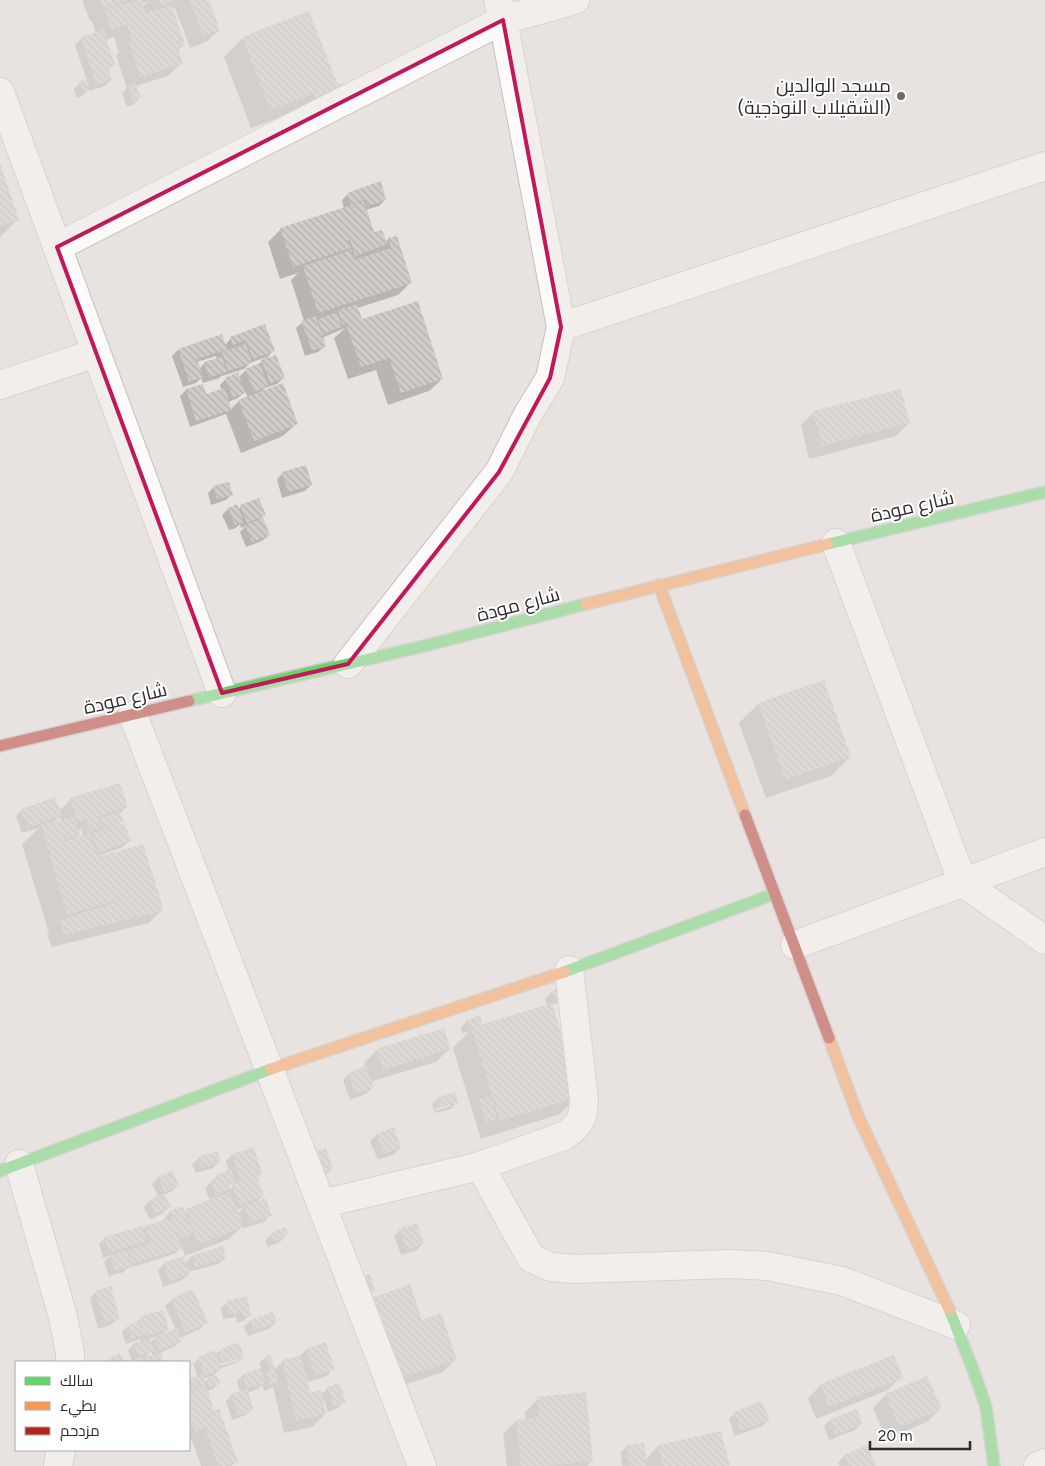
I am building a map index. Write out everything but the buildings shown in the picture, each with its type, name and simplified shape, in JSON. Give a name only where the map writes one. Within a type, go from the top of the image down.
[{"type":"street","points":[[57,247],[500,10],[575,0]]},
{"type":"street","points":[[348,664],[499,472],[528,414],[550,378],[561,327],[500,10]]},
{"type":"street","points":[[0,92],[222,693]]},
{"type":"street","points":[[561,327],[1045,166]]},
{"type":"street","points":[[0,386],[96,353]]},
{"type":"street","name":"شارع مودة","points":[[0,746],[424,646],[659,585],[1045,492]]},
{"type":"street","points":[[836,542],[963,883],[1045,940]]},
{"type":"street","points":[[659,585],[858,1116],[946,1302],[974,1372],[986,1407],[994,1466]]},
{"type":"street","points":[[133,715],[422,1466]]},
{"type":"street","points":[[795,945],[1045,852]]},
{"type":"street","points":[[70,1361],[63,1317],[10,1167],[269,1070],[569,970],[774,894]]},
{"type":"street","points":[[321,1204],[480,1166],[566,1135],[577,1127],[583,1116],[584,1099],[569,970]]},
{"type":"street","points":[[480,1166],[531,1258],[551,1267],[731,1264],[768,1266],[842,1281],[956,1326]]},
{"type":"street","points":[[58,1466],[61,1451]]},
{"type":"street","points":[[1038,1466],[1045,1463]]},
{"type":"highlighted area","points":[[503,20],[561,327],[550,378],[499,472],[348,664],[222,693],[57,247]]},
{"type":"traffic: fast","points":[[828,544],[1045,492]]},
{"type":"traffic: fast","points":[[189,701],[424,646],[586,604]]},
{"type":"traffic: fast","points":[[564,972],[774,894]]},
{"type":"traffic: fast","points":[[0,1171],[271,1069]]},
{"type":"traffic: fast","points":[[949,1309],[986,1407],[994,1466]]},
{"type":"traffic: slow","points":[[586,604],[828,544]]},
{"type":"traffic: slow","points":[[659,585],[745,815]]},
{"type":"traffic: slow","points":[[271,1069],[564,972]]},
{"type":"traffic: slow","points":[[829,1038],[858,1116],[949,1309]]},
{"type":"traffic: jam","points":[[0,746],[189,701]]},
{"type":"traffic: jam","points":[[745,815],[829,1038]]},
{"type":"place","name":"مسجد الوالدين (الشقيلاب النوذجية)","points":[[901,96]]}]
